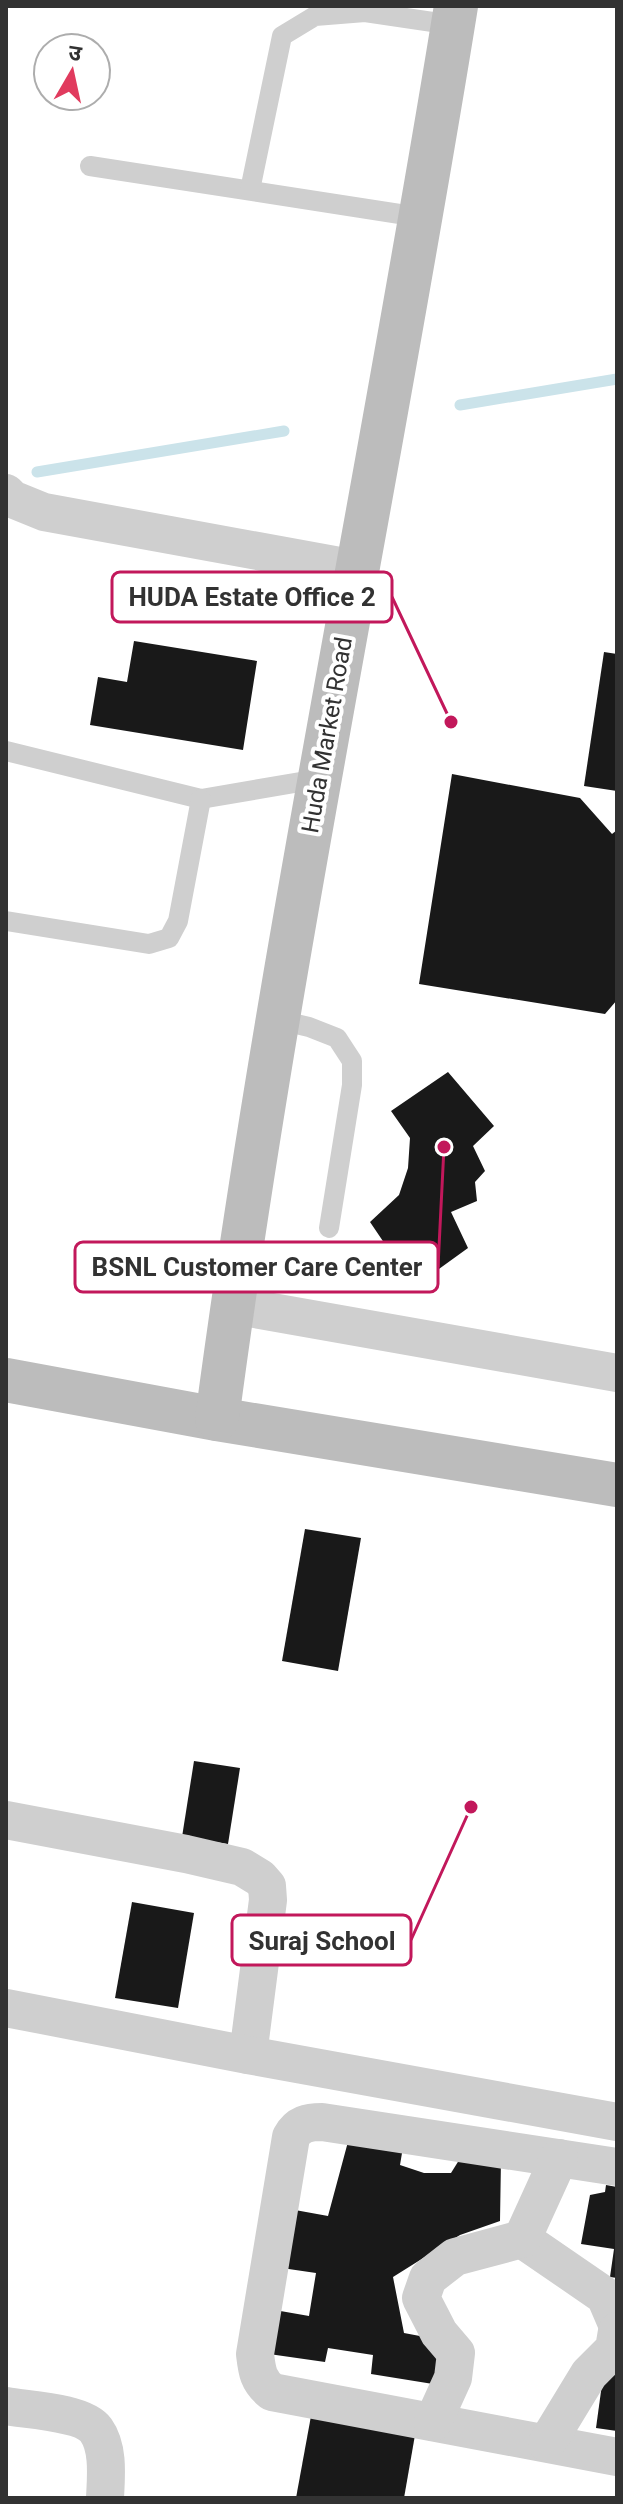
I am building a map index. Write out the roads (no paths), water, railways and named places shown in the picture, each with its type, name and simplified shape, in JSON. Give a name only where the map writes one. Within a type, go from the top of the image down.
[{"type":"street","name":"Huda Market Road","points":[[217,1419],[232,1305],[318,779],[454,16]]},
{"type":"street","points":[[6,493],[12,499],[44,512],[356,569]]},
{"type":"street","points":[[232,1305],[617,1373]]},
{"type":"street","points":[[6,1380],[217,1419],[617,1485]]},
{"type":"street","points":[[6,1820],[186,1854],[242,1867],[260,1878],[267,1886],[268,1900],[248,2055]]},
{"type":"street","points":[[6,2008],[617,2122]]},
{"type":"street","points":[[617,2167],[322,2122],[308,2122],[296,2128],[291,2137],[255,2354],[262,2384],[272,2392],[617,2457]]},
{"type":"street","points":[[522,2239],[559,2158]]},
{"type":"street","points":[[433,2422],[453,2378],[456,2353],[439,2333],[421,2298],[428,2278],[455,2257],[522,2239],[605,2296],[617,2324]]},
{"type":"street","points":[[547,2443],[589,2374],[614,2349],[617,2331]]},
{"type":"street","points":[[6,2406],[83,2419],[96,2429],[107,2467],[105,2498]]},
{"type":"lane","points":[[250,190],[282,36],[315,16],[365,12],[454,16]]},
{"type":"lane","points":[[90,166],[419,217]]},
{"type":"lane","points":[[6,751],[201,799],[318,779]]},
{"type":"lane","points":[[6,921],[149,944],[169,938],[178,921],[201,799]]},
{"type":"lane","points":[[279,1020],[337,1038],[352,1061],[352,1085],[329,1228]]},
{"type":"waterway","points":[[460,405],[617,379]]},
{"type":"waterway","points":[[37,472],[284,431]]},
{"type":"place","name":"HUDA Estate Office 2","points":[[451,722]]},
{"type":"place","name":"BSNL Customer Care Center","points":[[444,1147]]},
{"type":"place","name":"Suraj School","points":[[471,1807]]}]
